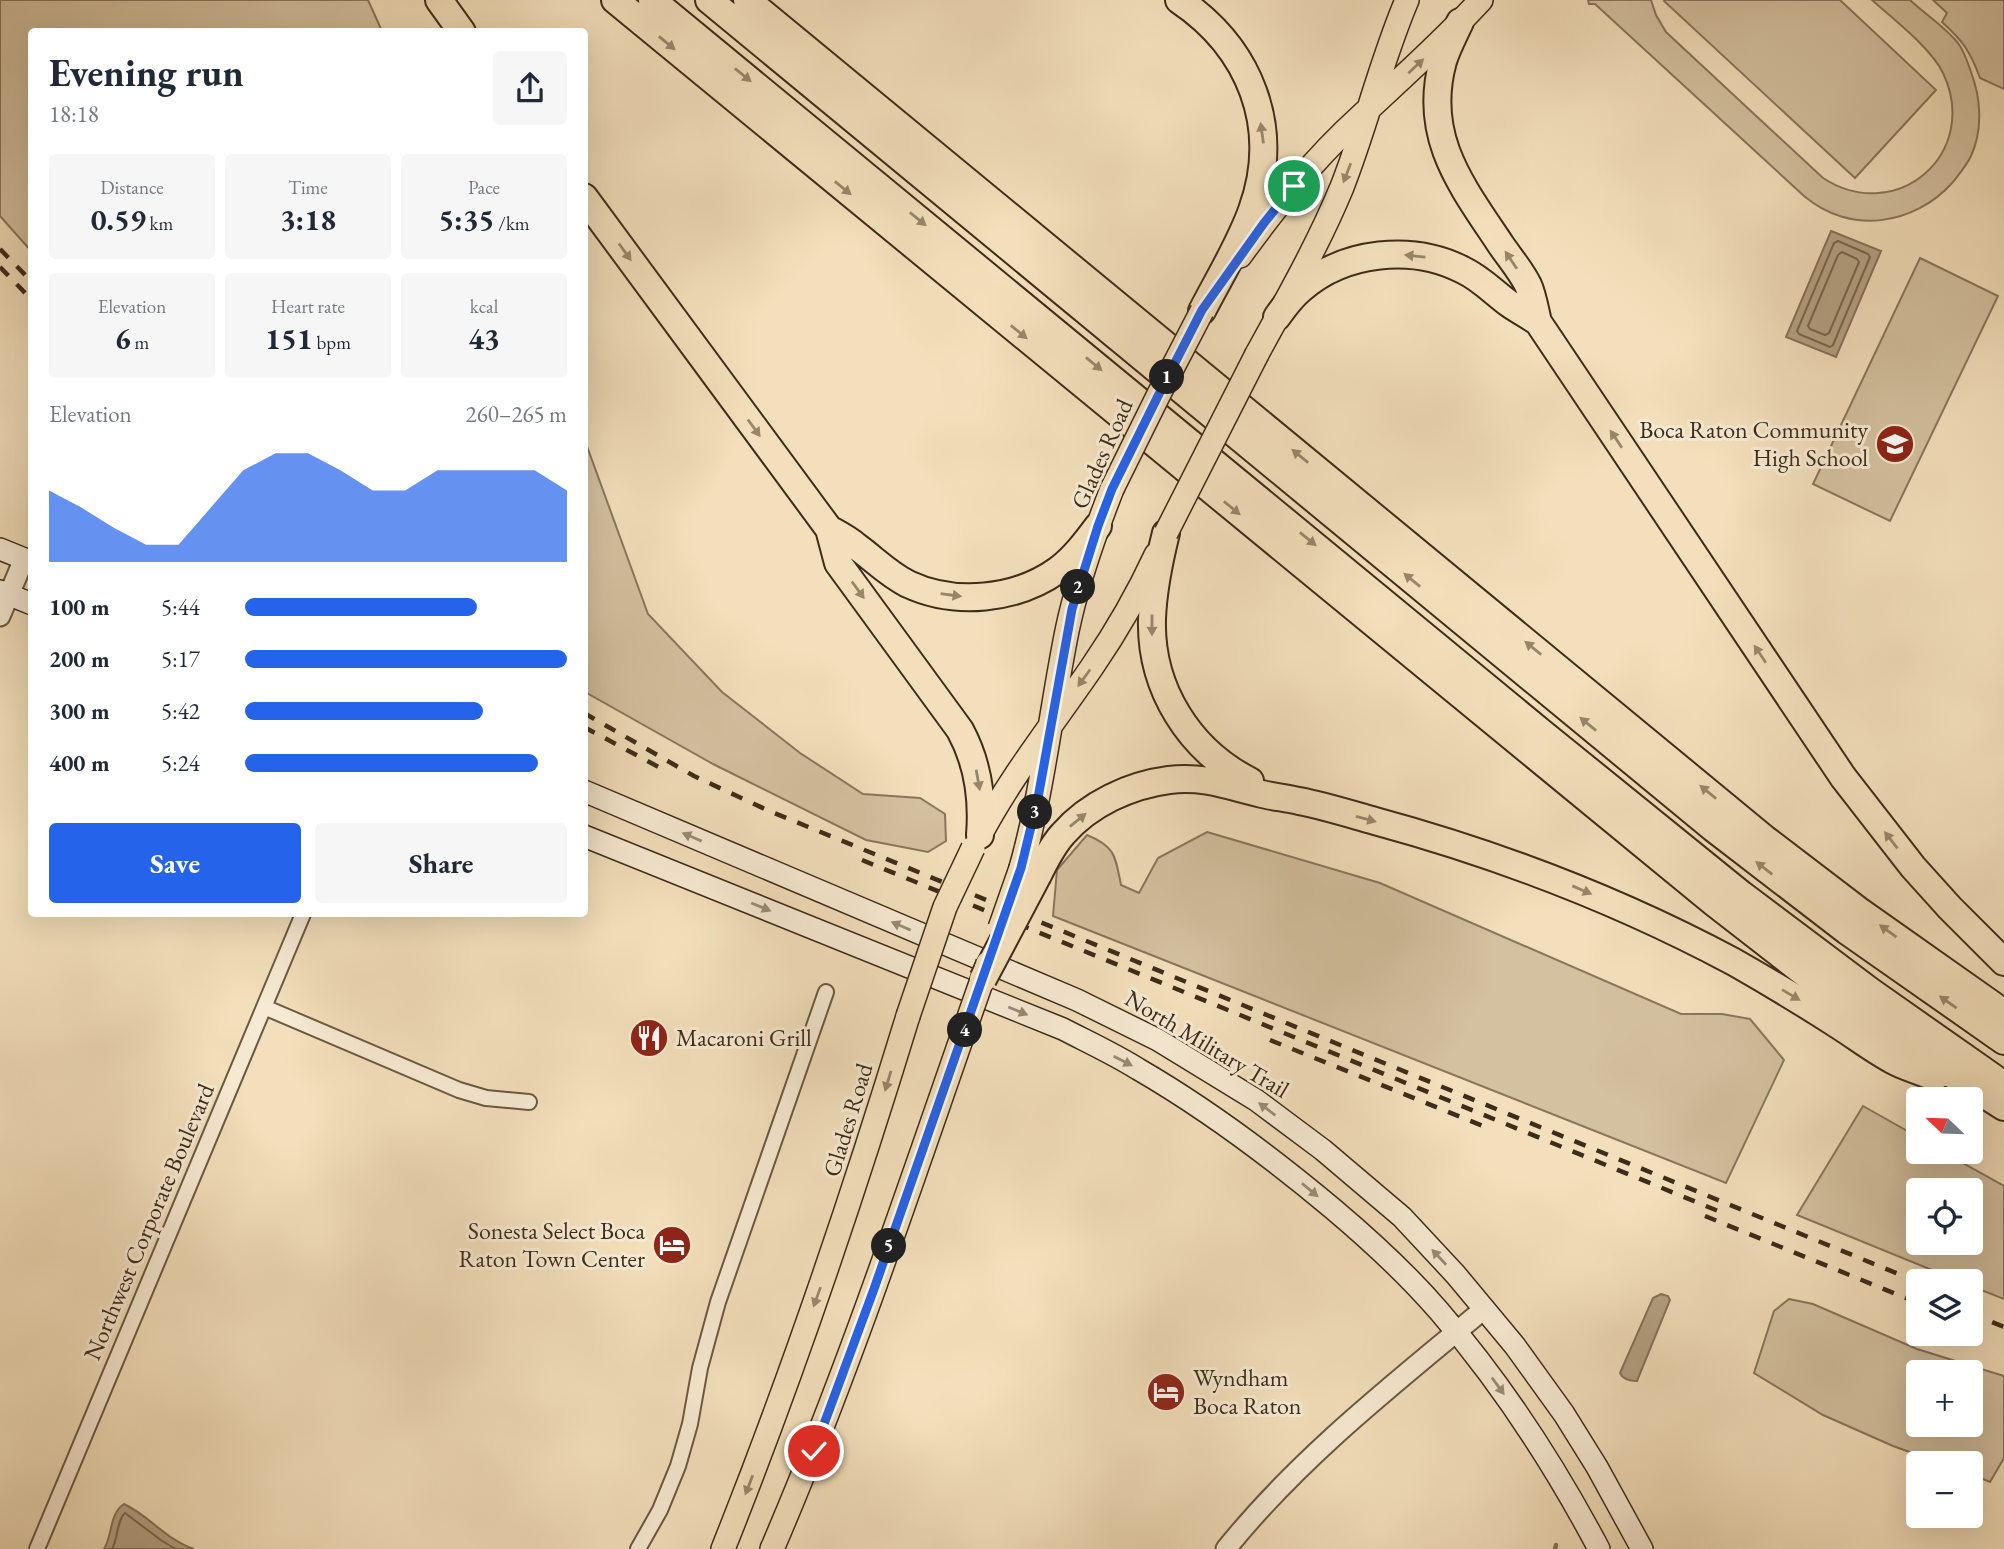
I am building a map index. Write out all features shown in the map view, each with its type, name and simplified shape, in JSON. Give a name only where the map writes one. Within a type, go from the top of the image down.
[{"type":"highway","points":[[439,0],[459,28]]},
{"type":"highway","points":[[615,0],[1713,902],[1890,1035],[2000,1097]]},
{"type":"highway","points":[[652,0],[1541,732],[1741,894],[1870,991],[2000,1097]]},
{"type":"highway","points":[[709,0],[1713,828],[1847,931],[2004,1041]]},
{"type":"highway","points":[[747,0],[1765,839],[1858,910],[2004,1013]]},
{"type":"highway","points":[[1179,0],[1216,30],[1243,67],[1255,98],[1264,145],[1261,174],[1253,207],[1202,310]]},
{"type":"highway","points":[[1460,22],[1447,51],[1439,85],[1438,117],[1446,156],[1459,181],[1529,287],[1538,322],[1843,777],[1913,867],[2004,962]]},
{"type":"highway","points":[[588,202],[829,529],[856,546],[879,566],[909,584],[943,594],[975,597],[1006,593],[1049,575],[1076,554],[1098,526]]},
{"type":"highway","points":[[1276,317],[1301,288],[1320,275],[1361,258],[1395,254],[1428,258],[1461,268],[1489,285],[1509,304],[1538,322]]},
{"type":"highway","points":[[829,529],[838,563],[945,708],[965,741],[977,772],[981,797],[977,841]]},
{"type":"highway","points":[[1166,533],[1153,603],[1152,634],[1156,664],[1173,708],[1188,732],[1222,764],[1250,781],[1300,801]]},
{"type":"highway","points":[[983,979],[1029,871],[1077,820],[1117,795],[1142,786],[1182,779],[1210,780],[1300,801],[1467,848],[1576,887],[1732,961],[1899,1063],[2000,1097]]},
{"type":"main road","name":"Glades Road","points":[[723,1549],[777,1409],[839,1234],[945,907],[1007,787],[1106,647],[1139,591],[1257,354],[1304,269],[1352,161],[1406,0]]},
{"type":"main road","name":"Glades Road","points":[[1029,871],[1038,798],[1069,621],[1098,526],[1112,489],[1202,310],[1294,186],[1341,135],[1412,70],[1481,0]]},
{"type":"main road","points":[[0,549],[28,560]]},
{"type":"main road","points":[[5,593],[28,602]]},
{"type":"main road","name":"North Military Trail","points":[[588,793],[1077,1000],[1158,1040],[1256,1100],[1324,1150],[1402,1217],[1484,1308],[1516,1346],[1564,1414],[1642,1549]]},
{"type":"main road","points":[[588,838],[1063,1029],[1138,1068],[1232,1129],[1298,1179],[1375,1245],[1428,1298],[1486,1370],[1550,1461],[1599,1549]]},
{"type":"main road","points":[[772,1549],[814,1451],[983,979]]},
{"type":"street","points":[[0,616],[5,593],[28,560]]},
{"type":"street","name":"Northwest Corporate Boulevard","points":[[37,1549],[302,917]]},
{"type":"street","points":[[638,1549],[660,1510],[681,1455],[718,1302],[826,992]]},
{"type":"street","points":[[264,1007],[459,1090],[486,1098],[529,1102]]},
{"type":"street","points":[[1226,1549],[1258,1511],[1313,1455],[1484,1308]]},
{"type":"shaded area","points":[[0,0],[368,0],[381,28],[28,28],[28,248],[0,216]]},
{"type":"shaded area","points":[[1588,0],[1651,0],[1666,32],[1823,178],[1851,191],[1878,193],[1904,187],[1925,174],[1941,154],[1951,130],[1952,102],[1937,63],[1911,34],[1872,0],[1910,0],[1953,37],[1967,61],[1977,92],[1979,125],[1975,146],[1953,182],[1920,208],[1881,220],[1841,216],[1804,196],[1595,4],[1589,4]]},
{"type":"shaded area","points":[[1665,0],[1840,0],[1936,90],[1855,178]]},
{"type":"shaded area","points":[[1933,0],[2004,0],[2004,89],[1980,78],[1965,47],[1942,22],[1947,13]]},
{"type":"shaded area","points":[[1920,258],[1998,296],[1890,521],[1813,484]]},
{"type":"shaded area","points":[[588,449],[648,614],[722,692],[800,753],[863,794],[920,798],[945,814],[946,841],[928,852],[866,840],[713,764],[588,694]]},
{"type":"shaded area","points":[[1207,832],[1380,883],[1681,1014],[1722,1014],[1750,1019],[1784,1060],[1726,1183],[1053,916],[1057,870],[1087,835],[1109,848],[1121,885],[1139,893],[1158,858]]},
{"type":"shaded area","points":[[1863,1106],[1906,1130],[1906,1164],[1965,1164],[2004,1186],[2004,1299],[1983,1291],[1983,1269],[1930,1269],[1797,1215]]},
{"type":"shaded area","points":[[1789,1299],[1813,1304],[1906,1346],[1952,1360],[1906,1360],[1906,1437],[1983,1437],[1983,1369],[2004,1376],[2004,1458],[1990,1482],[1983,1479],[1983,1451],[1907,1451],[1823,1415],[1754,1373],[1774,1311]]},
{"type":"water","points":[[1831,231],[1881,251],[1836,357],[1786,337]]},
{"type":"water","points":[[1661,1294],[1668,1296],[1670,1300],[1637,1381],[1627,1380],[1620,1373],[1653,1298]]},
{"type":"water","points":[[124,1504],[175,1540],[194,1549],[104,1549],[113,1519]]},
{"type":"waterway","points":[[1555,1549],[1556,1545]]},
{"type":"railway","points":[[0,249],[28,278]]},
{"type":"railway","points":[[0,267],[28,296]]},
{"type":"railway","points":[[588,715],[694,776],[767,810],[1906,1277]]},
{"type":"railway","points":[[588,729],[668,772]]},
{"type":"railway","points":[[862,860],[1723,1213]]},
{"type":"railway","points":[[1270,1040],[1488,1128]]},
{"type":"railway","points":[[1705,1216],[1906,1298]]},
{"type":"railway","points":[[1983,1318],[2004,1327]]},
{"type":"place","name":"Boca Raton Community High School","points":[[1895,444]]},
{"type":"place","name":"Macaroni Grill","points":[[649,1038]]},
{"type":"place","name":"Sonesta Select Boca Raton Town Center","points":[[672,1245]]},
{"type":"place","name":"Wyndham Boca Raton","points":[[1166,1392]]},
{"type":"route","points":[[814,1451],[874,1289],[1021,868],[1038,798],[1072,609],[1112,489],[1202,310],[1294,186]]}]
